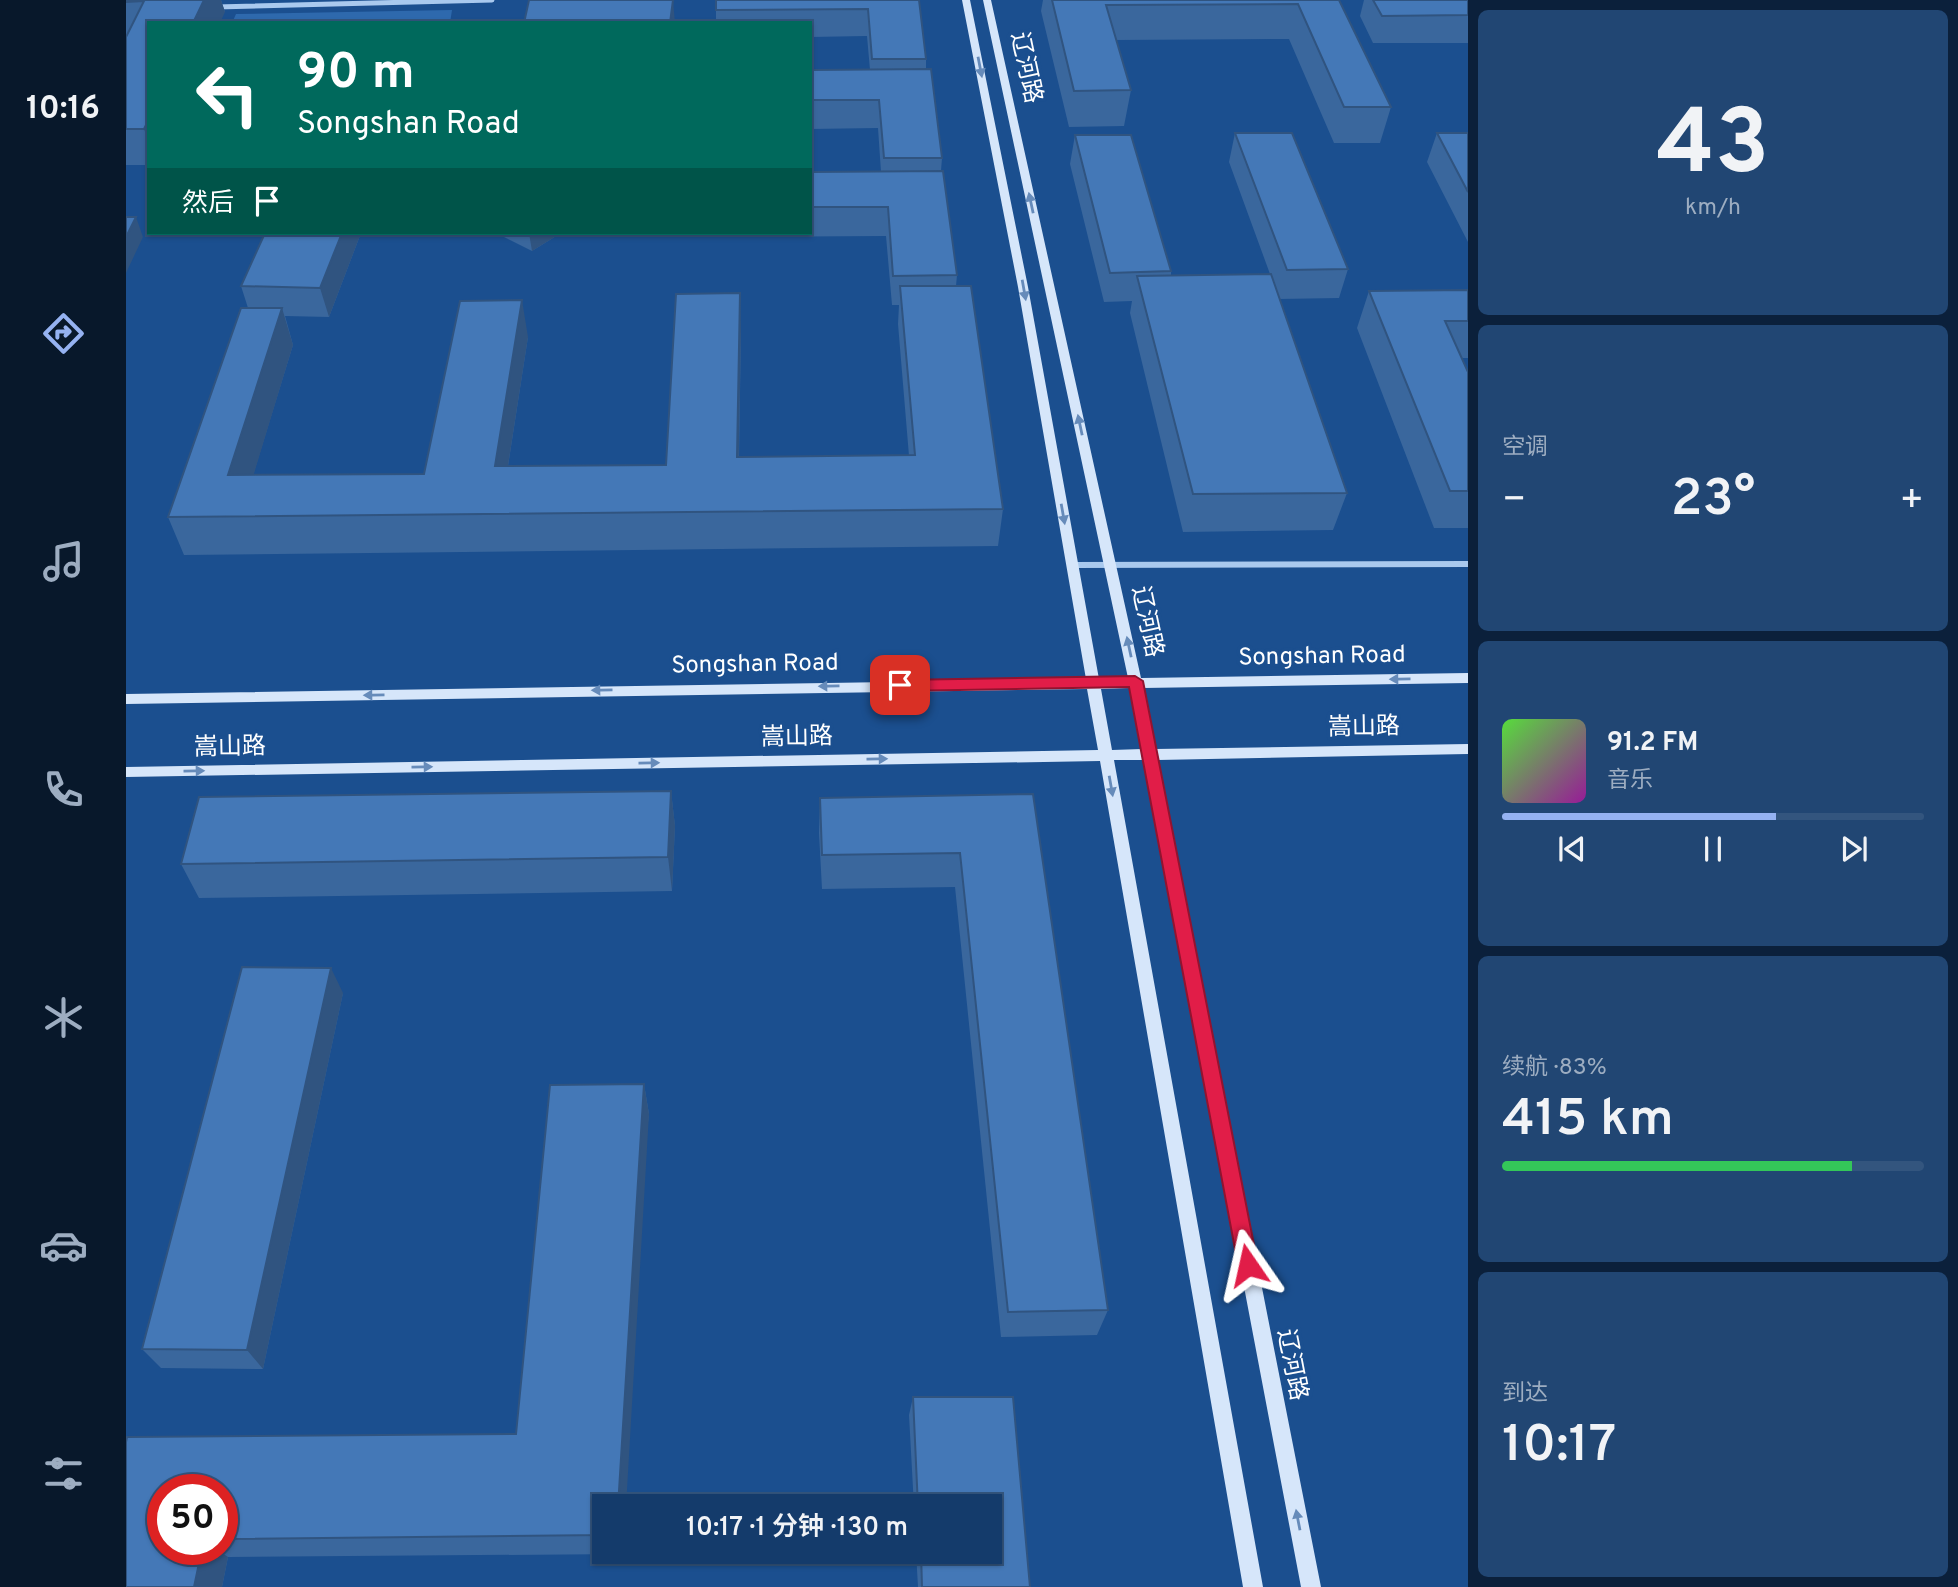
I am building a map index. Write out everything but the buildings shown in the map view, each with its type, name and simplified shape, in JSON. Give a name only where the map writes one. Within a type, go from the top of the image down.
[{"type":"main road","name":"辽河路","points":[[967,0],[1023,287],[1253,1587]]},
{"type":"main road","name":"辽河路","points":[[987,0],[1150,754],[1311,1587]]},
{"type":"main road","name":"Songshan Road","points":[[126,699],[1135,681],[1468,678]]},
{"type":"main road","name":"嵩山路","points":[[126,772],[1468,749]]},
{"type":"street","points":[[210,7],[492,0]]},
{"type":"street","points":[[1072,565],[1468,564]]},
{"type":"shaded area","points":[[452,10],[450,21],[233,21],[236,14]]},
{"type":"route","points":[[900,685],[1135,681],[1248,1265]]}]
